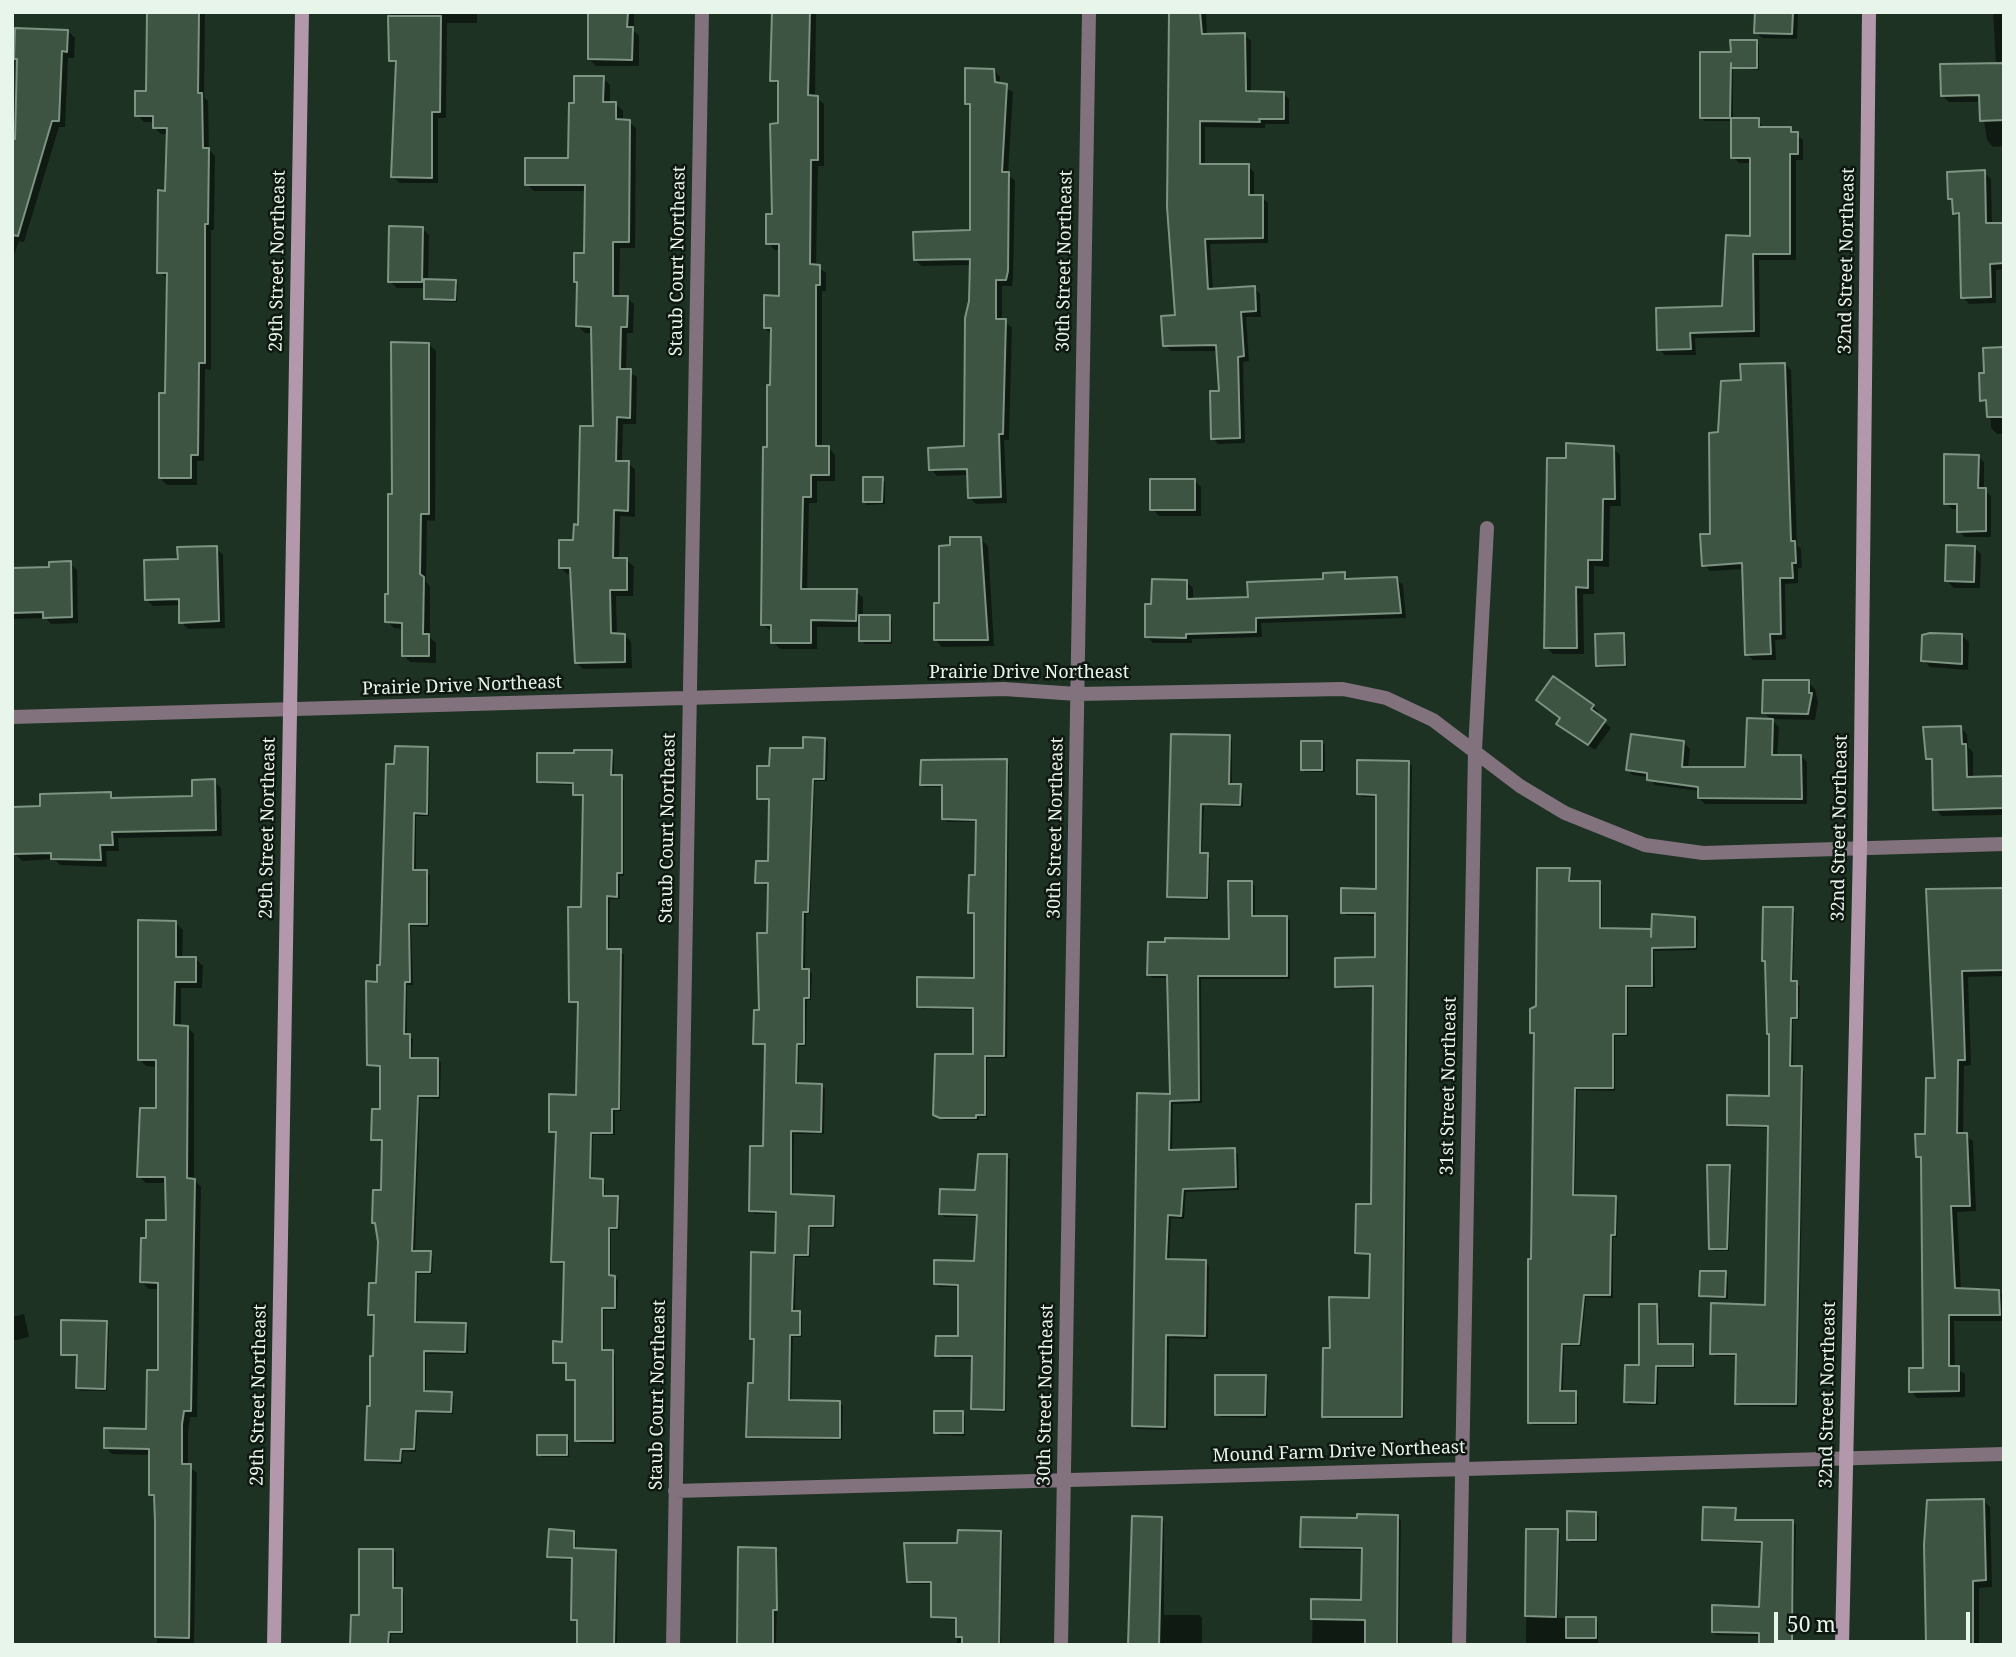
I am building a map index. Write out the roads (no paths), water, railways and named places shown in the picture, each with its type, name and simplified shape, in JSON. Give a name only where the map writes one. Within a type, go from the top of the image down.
[{"type":"main road","name":"29th Street Northeast","points":[[274,1645],[302,12]]},
{"type":"main road","name":"32nd Street Northeast","points":[[1842,1645],[1860,848],[1869,12]]},
{"type":"street","name":"Staub Court Northeast","points":[[673,1645],[702,12]]},
{"type":"street","name":"30th Street Northeast","points":[[1061,1645],[1089,12]]},
{"type":"street","name":"31st Street Northeast","points":[[1459,1645],[1475,750],[1487,528]]},
{"type":"street","name":"Prairie Drive Northeast","points":[[12,718],[1004,689],[1077,694],[1343,689],[1386,698],[1433,720],[1520,786],[1565,813],[1646,845],[1703,853],[2004,844]]},
{"type":"street","name":"Mound Farm Drive Northeast","points":[[676,1491],[1462,1466],[2004,1454]]}]
